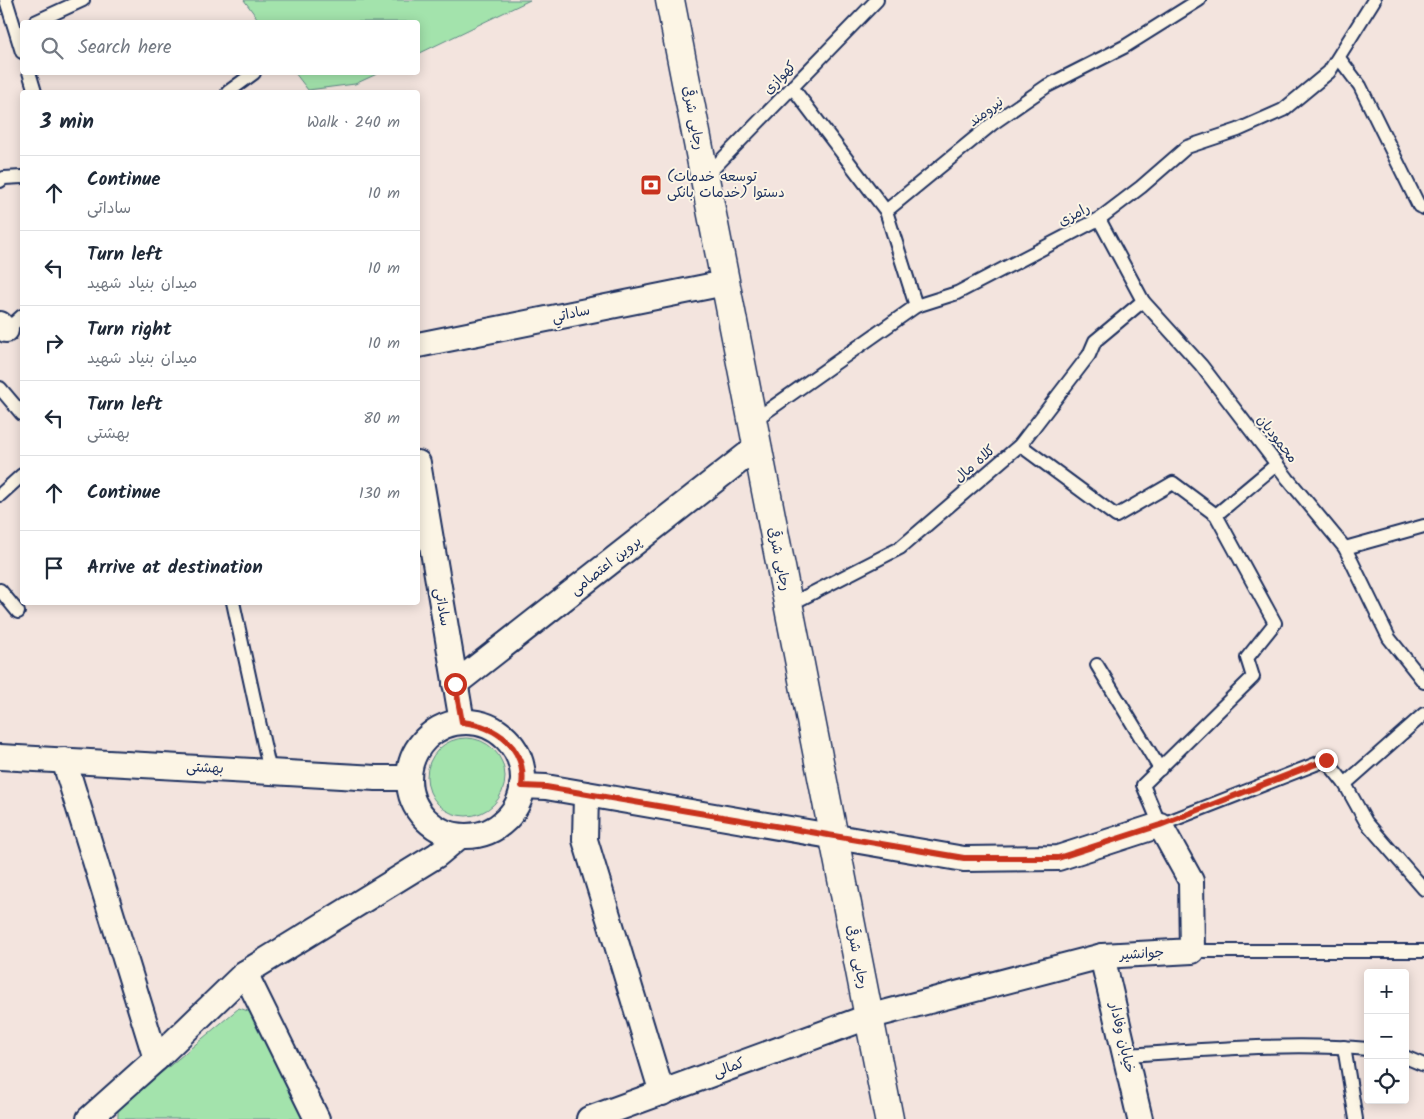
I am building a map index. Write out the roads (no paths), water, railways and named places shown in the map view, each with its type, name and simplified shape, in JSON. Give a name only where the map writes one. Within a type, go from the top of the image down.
[{"type":"street","name":"رجایی شرقی","points":[[670,0],[888,1119]]},
{"type":"street","name":"ساداتي","points":[[420,345],[725,283]]},
{"type":"street","name":"پروین اعتصامی","points":[[455,684],[756,448]]},
{"type":"street","name":"ساداتی","points":[[420,475],[462,722]]},
{"type":"street","points":[[462,722],[481,724],[498,732],[511,745],[520,762],[522,786],[519,799],[510,815],[496,828],[478,835],[460,836],[441,831],[426,820],[414,805],[409,787],[409,768],[416,750],[428,736],[444,726],[462,722]]},
{"type":"street","name":"بهشتی","points":[[0,757],[409,778]]},
{"type":"street","points":[[64,760],[156,1059]]},
{"type":"street","points":[[522,786],[586,794],[964,858],[1058,858],[1160,825],[1191,881],[1192,951]]},
{"type":"street","points":[[586,794],[585,840],[662,1093]]},
{"type":"street","points":[[88,1119],[156,1059],[245,973],[437,855],[460,836]]},
{"type":"street","name":"جوانشیر","points":[[868,1017],[1102,956],[1192,951]]},
{"type":"street","name":"خیابان وفادار","points":[[1102,956],[1140,1119]]},
{"type":"street","points":[[245,973],[316,1119]]},
{"type":"street","name":"کمالی","points":[[590,1119],[868,1017]]},
{"type":"lane","points":[[6,0],[19,30]]},
{"type":"lane","points":[[39,20],[82,0]]},
{"type":"lane","name":"کهوازی","points":[[704,177],[877,0]]},
{"type":"lane","name":"نیرومند","points":[[886,211],[992,124],[1048,86],[1124,47],[1199,0]]},
{"type":"lane","name":"رامزی","points":[[752,420],[916,306],[957,293],[1100,219],[1187,147],[1238,130],[1283,110],[1330,72],[1374,0]]},
{"type":"lane","points":[[1338,58],[1360,86],[1419,206],[1424,208]]},
{"type":"lane","points":[[30,75],[34,90]]},
{"type":"lane","points":[[231,90],[251,75]]},
{"type":"lane","points":[[792,87],[886,211],[916,306]]},
{"type":"lane","points":[[0,182],[4,178],[20,177]]},
{"type":"lane","name":"محمودیان","points":[[1100,219],[1143,301],[1201,365],[1276,464],[1345,548],[1390,638],[1424,682]]},
{"type":"lane","name":"کلاه مال","points":[[789,605],[900,548],[1020,445],[1089,355],[1095,341],[1143,301]]},
{"type":"lane","points":[[0,388],[20,412]]},
{"type":"lane","points":[[1020,445],[1116,516],[1173,483],[1216,515],[1274,623],[1247,658],[1253,677],[1143,785],[1160,825],[1326,760],[1345,784],[1366,822],[1424,888]]},
{"type":"lane","points":[[1216,515],[1276,464]]},
{"type":"lane","points":[[0,495],[20,476]]},
{"type":"lane","points":[[1345,548],[1424,526]]},
{"type":"lane","points":[[0,590],[18,612]]},
{"type":"lane","points":[[234,605],[270,772]]},
{"type":"lane","points":[[1098,665],[1160,768]]},
{"type":"lane","points":[[1345,784],[1424,714]]},
{"type":"lane","name":"جوانشیر","points":[[1192,951],[1424,951]]},
{"type":"lane","points":[[1344,1047],[1356,1119]]},
{"type":"lane","points":[[1126,1055],[1216,1049],[1344,1047],[1364,1049]]},
{"type":"lane","points":[[1409,1059],[1424,1065]]},
{"type":"place","name":"(توسعه خدمات دستوا (خدمات بانکی","points":[[651,185]]}]
